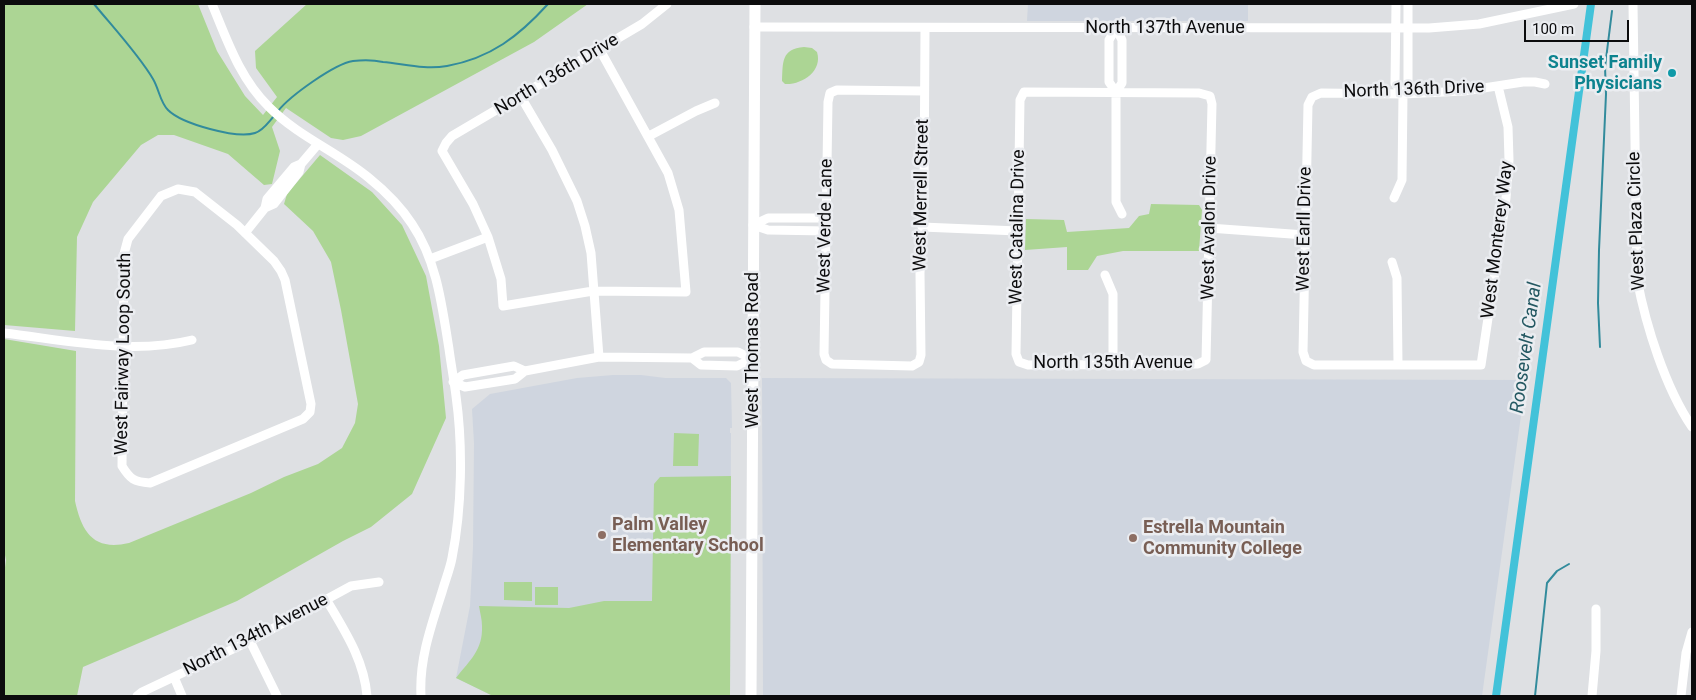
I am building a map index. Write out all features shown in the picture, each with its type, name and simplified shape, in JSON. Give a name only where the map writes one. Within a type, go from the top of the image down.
[{"type":"main road","name":"West Thomas Road","points":[[751,696],[755,4]]},
{"type":"street","points":[[212,4],[236,60],[256,92],[269,107],[318,144],[369,177],[391,198],[412,224],[427,249],[439,290],[456,396],[459,443],[459,510],[452,560],[428,633],[422,660],[422,696]]},
{"type":"street","name":"North 136th Drive","points":[[488,237],[473,204],[442,151],[446,143],[452,136],[642,24],[667,4]]},
{"type":"street","points":[[1396,4],[1395,82],[1403,94]]},
{"type":"street","points":[[1394,198],[1402,180],[1403,94],[1408,83],[1408,4]]},
{"type":"street","name":"North 137th Avenue","points":[[754,27],[1459,27],[1574,4]]},
{"type":"street","name":"West Plaza Circle","points":[[1633,4],[1637,279],[1655,349],[1679,407],[1692,427]]},
{"type":"street","name":"West Merrell Street","points":[[826,360],[836,365],[912,366],[920,362],[922,355],[920,273],[925,28]]},
{"type":"street","points":[[1116,28],[1109,40],[1109,82],[1116,92],[1116,202],[1122,214]]},
{"type":"street","points":[[430,260],[488,237],[501,279],[503,306],[593,291],[686,292],[679,210],[668,172],[600,50]]},
{"type":"street","name":"North 136th Drive","points":[[1312,97],[1321,93],[1403,94],[1464,91],[1529,81],[1545,84]]},
{"type":"street","name":"West Monterey Way","points":[[1398,364],[1481,365],[1510,160],[1508,127],[1498,86]]},
{"type":"street","name":"West Verde Lane","points":[[826,360],[824,354],[824,266],[827,231],[828,102],[830,93],[837,90],[924,91]]},
{"type":"street","name":"West Catalina Drive","points":[[1019,362],[1016,354],[1020,100],[1024,92],[1116,92]]},
{"type":"street","name":"West Avalon Drive","points":[[1116,92],[1200,93],[1210,96],[1212,104],[1211,194],[1206,360]]},
{"type":"street","points":[[521,97],[552,150],[577,201],[585,226],[591,253],[599,357]]},
{"type":"street","name":"West Earll Drive","points":[[1312,97],[1308,105],[1303,352],[1306,361],[1314,365],[1398,364]]},
{"type":"street","points":[[649,136],[696,110],[716,103]]},
{"type":"street","points":[[245,233],[265,208],[267,199],[283,186],[294,166],[302,164],[318,144]]},
{"type":"street","name":"West Fairway Loop South","points":[[178,190],[195,192],[245,233],[274,261],[283,276],[307,380],[311,404],[310,412],[303,419],[285,427],[150,483],[140,483],[129,477],[122,466],[124,254],[128,239],[161,196],[178,190]]},
{"type":"street","points":[[754,225],[768,218],[827,218]]},
{"type":"street","points":[[754,225],[768,230],[827,231]]},
{"type":"street","points":[[922,226],[1018,231]]},
{"type":"street","points":[[1209,228],[1304,235]]},
{"type":"street","points":[[1392,262],[1397,278],[1398,364]]},
{"type":"street","points":[[1105,275],[1113,294],[1113,365]]},
{"type":"street","points":[[4,333],[122,347],[172,345],[192,340]]},
{"type":"street","points":[[453,382],[465,387],[515,379],[526,371],[599,357],[692,358],[704,352],[738,352],[752,359]]},
{"type":"street","points":[[692,358],[701,365],[738,366],[752,359]]},
{"type":"street","name":"North 135th Avenue","points":[[1019,362],[1028,365],[1113,365],[1198,364],[1206,360]]},
{"type":"street","name":"North 134th Avenue","points":[[137,696],[250,641],[351,586],[379,582]]},
{"type":"street","points":[[326,599],[357,654],[363,669],[367,696]]},
{"type":"street","points":[[1592,696],[1596,651],[1596,609]]},
{"type":"street","points":[[1681,696],[1686,653],[1692,632]]},
{"type":"street","points":[[250,641],[277,696]]},
{"type":"street","points":[[174,677],[182,696]]},
{"type":"shaded area","points":[[1028,4],[1248,4],[1248,21],[1027,21]]},
{"type":"shaded area","name":"Palm Valley Elementary School","points":[[641,375],[665,378],[726,378],[731,383],[730,696],[493,696],[456,678],[470,606],[473,547],[474,443],[472,409],[490,394],[577,378]]},
{"type":"shaded area","name":"Estrella Mountain Community College","points":[[762,378],[1526,380],[1482,696],[763,696]]},
{"type":"green space","points":[[4,4],[198,4],[217,51],[245,96],[263,115],[277,97],[256,68],[255,51],[307,4],[588,4],[534,42],[361,136],[343,140],[331,138],[286,108],[272,127],[280,151],[272,184],[264,185],[228,154],[174,135],[158,135],[141,145],[93,202],[77,237],[75,331],[4,325]]},
{"type":"green space","points":[[804,47],[812,48],[817,52],[818,59],[814,71],[810,76],[798,82],[785,84],[782,81],[783,62],[787,54],[791,50]]},
{"type":"green space","points":[[320,155],[372,192],[402,225],[426,276],[439,346],[446,418],[412,494],[371,527],[237,601],[83,667],[77,696],[4,696],[4,575],[6,560],[4,550],[4,339],[76,351],[75,501],[81,522],[98,542],[117,545],[129,543],[318,464],[342,448],[355,423],[358,404],[331,262],[313,231],[284,204],[287,194]]},
{"type":"green space","points":[[1151,204],[1199,205],[1202,210],[1199,251],[1123,251],[1097,256],[1088,270],[1067,270],[1067,247],[1025,250],[1026,219],[1064,220],[1067,232],[1129,228],[1139,216],[1149,214]]},
{"type":"green space","points":[[674,433],[699,434],[698,466],[673,466]]},
{"type":"green space","points":[[731,476],[730,696],[493,696],[456,678],[475,654],[480,642],[482,623],[479,606],[569,608],[604,601],[652,601],[654,484],[660,477]]},
{"type":"green space","points":[[504,582],[532,582],[532,601],[504,600]]},
{"type":"green space","points":[[535,587],[558,587],[558,605],[535,605]]},
{"type":"waterway","points":[[94,4],[140,60],[153,79],[165,107],[175,115],[197,125],[236,134],[255,133],[261,130],[275,115]]},
{"type":"waterway","points":[[278,111],[292,97],[324,74],[345,63],[364,60],[439,67],[477,57],[491,51],[515,36],[548,4]]},
{"type":"waterway","name":"Roosevelt Canal","points":[[1496,696],[1591,4]]},
{"type":"waterway","points":[[1600,347],[1598,303],[1606,94],[1605,67],[1612,11]]},
{"type":"waterway","points":[[1535,696],[1547,583],[1557,571],[1569,564]]},
{"type":"place","name":"Sunset Family Physicians","points":[[1672,73]]},
{"type":"place","name":"Palm Valley Elementary School","points":[[602,535]]},
{"type":"place","name":"Estrella Mountain Community College","points":[[1133,538]]}]
